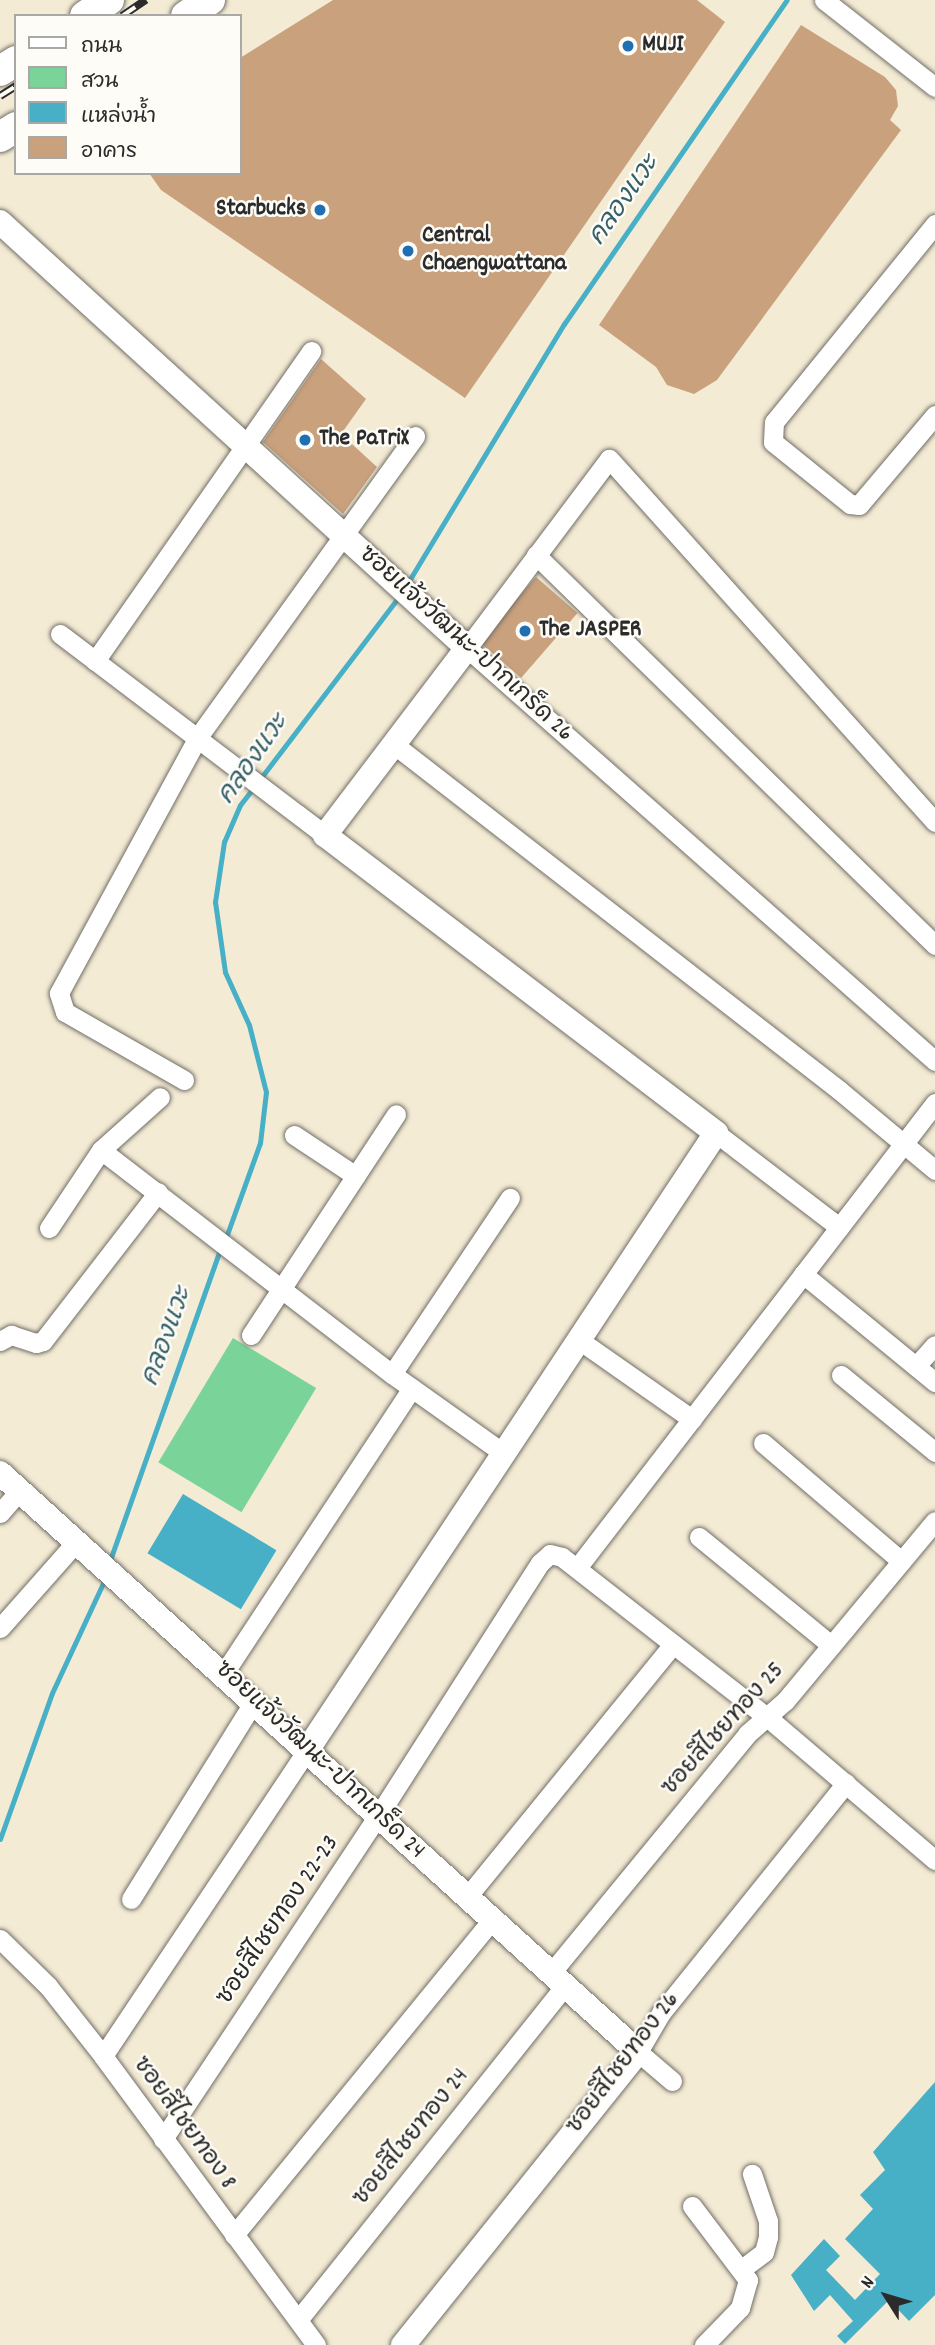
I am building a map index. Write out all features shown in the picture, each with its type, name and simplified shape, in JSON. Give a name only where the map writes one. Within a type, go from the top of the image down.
[{"type":"main road","points":[[88,14],[109,0]]},
{"type":"main road","points":[[189,14],[210,0]]},
{"type":"street","points":[[824,0],[935,87]]},
{"type":"street","name":"ซอยแจ้งวัฒนะ-ปากเกร็ด 26","points":[[0,222],[341,535],[935,1061]]},
{"type":"street","points":[[935,224],[771,432],[773,442],[850,504],[859,505],[935,415]]},
{"type":"street","points":[[95,661],[311,351]]},
{"type":"street","points":[[184,1080],[65,1012],[59,993],[198,737],[341,535],[415,436]]},
{"type":"street","points":[[325,835],[396,746],[608,460],[935,821]]},
{"type":"street","points":[[536,555],[935,945]]},
{"type":"street","points":[[60,634],[839,1227]]},
{"type":"street","points":[[396,746],[935,1170]]},
{"type":"street","points":[[49,1228],[102,1150],[160,1097]]},
{"type":"street","points":[[935,1103],[576,1568],[767,1717],[935,1860]]},
{"type":"street","points":[[251,1335],[396,1114]]},
{"type":"street","points":[[103,2056],[716,1133]]},
{"type":"street","points":[[294,1135],[356,1176]]},
{"type":"street","points":[[102,1150],[283,1286],[392,1374],[503,1453]]},
{"type":"street","points":[[0,1341],[10,1335],[36,1343],[48,1336],[158,1192]]},
{"type":"street","points":[[392,1374],[510,1198]]},
{"type":"street","points":[[803,1274],[935,1382]]},
{"type":"street","points":[[579,1340],[692,1419]]},
{"type":"street","points":[[916,1366],[935,1345]]},
{"type":"street","points":[[841,1375],[935,1452]]},
{"type":"street","points":[[223,1673],[412,1388]]},
{"type":"street","points":[[763,1443],[901,1561]]},
{"type":"street","name":"ซอยแจ้งวัฒนะ-ปากเกร็ด 24","points":[[0,1473],[638,2052]]},
{"type":"street","points":[[0,1513],[20,1490]]},
{"type":"street","name":"ซอยสีไชยทอง 25","points":[[558,1980],[747,1734],[767,1717],[831,1645],[935,1521]]},
{"type":"street","points":[[699,1537],[831,1645]]},
{"type":"street","points":[[0,1628],[77,1541]]},
{"type":"street","name":"ซอยสีไชยทอง 22-23","points":[[163,2139],[378,1816],[540,1563],[550,1554],[576,1568]]},
{"type":"street","points":[[467,1897],[673,1644]]},
{"type":"street","points":[[131,1899],[253,1703]]},
{"type":"street","name":"ซอยสีไชยทอง 26","points":[[402,2345],[638,2052],[662,2013],[846,1783]]},
{"type":"street","points":[[234,2235],[492,1920]]},
{"type":"street","name":"ซอยสีไชยทอง 8","points":[[0,1939],[48,1986],[103,2056],[316,2345]]},
{"type":"street","name":"ซอยสีไชยทอง 24","points":[[298,2320],[558,1980]]},
{"type":"street","points":[[638,2052],[671,2081]]},
{"type":"street","points":[[743,2268],[764,2252],[768,2237],[768,2221],[752,2174]]},
{"type":"street","points":[[692,2206],[743,2268],[748,2280],[740,2308],[704,2345]]},
{"type":"green space","points":[[233,1338],[316,1388],[241,1512],[158,1462]]},
{"type":"water","points":[[183,1494],[276,1550],[241,1609],[147,1553]]},
{"type":"water","points":[[935,2082],[935,2295],[909,2321],[889,2300],[845,2344],[837,2336],[853,2321],[830,2295],[814,2311],[791,2275],[824,2239],[840,2256],[826,2270],[855,2300],[880,2274],[845,2239],[873,2209],[860,2195],[885,2170],[873,2152]]},
{"type":"building","name":"Central Chaengwattana","points":[[333,0],[697,0],[725,22],[465,398],[161,190],[150,175],[242,175],[242,57]]},
{"type":"building","points":[[801,25],[885,77],[896,90],[898,106],[890,120],[901,130],[717,380],[694,394],[667,385],[656,367],[599,325]]},
{"type":"building","name":"The PaTriX","points":[[321,359],[366,399],[341,434],[377,467],[343,514],[263,442]]},
{"type":"building","name":"The JASPER","points":[[536,577],[578,613],[521,678],[480,642]]},
{"type":"waterway","name":"คลองแวะ","points":[[407,584],[564,324],[787,0]]},
{"type":"waterway","name":"คลองแวะ","points":[[260,779],[400,595]]},
{"type":"waterway","name":"คลองแวะ","points":[[225,1240],[260,1143],[266,1092],[249,1025],[225,972],[215,902],[224,842],[240,805],[254,787]]},
{"type":"waterway","name":"คลองแวะ","points":[[109,1563],[220,1249]]},
{"type":"waterway","name":"คลองแวะ","points":[[0,1839],[52,1693],[105,1579]]},
{"type":"railway","points":[[125,14],[146,0]]},
{"type":"railway","points":[[0,96],[14,87]]},
{"type":"place","name":"MUJI","points":[[628,46]]},
{"type":"place","name":"Starbucks","points":[[320,210]]},
{"type":"place","name":"Central Chaengwattana","points":[[408,251]]},
{"type":"place","name":"The PaTriX","points":[[305,440]]},
{"type":"place","name":"The JASPER","points":[[525,631]]}]
